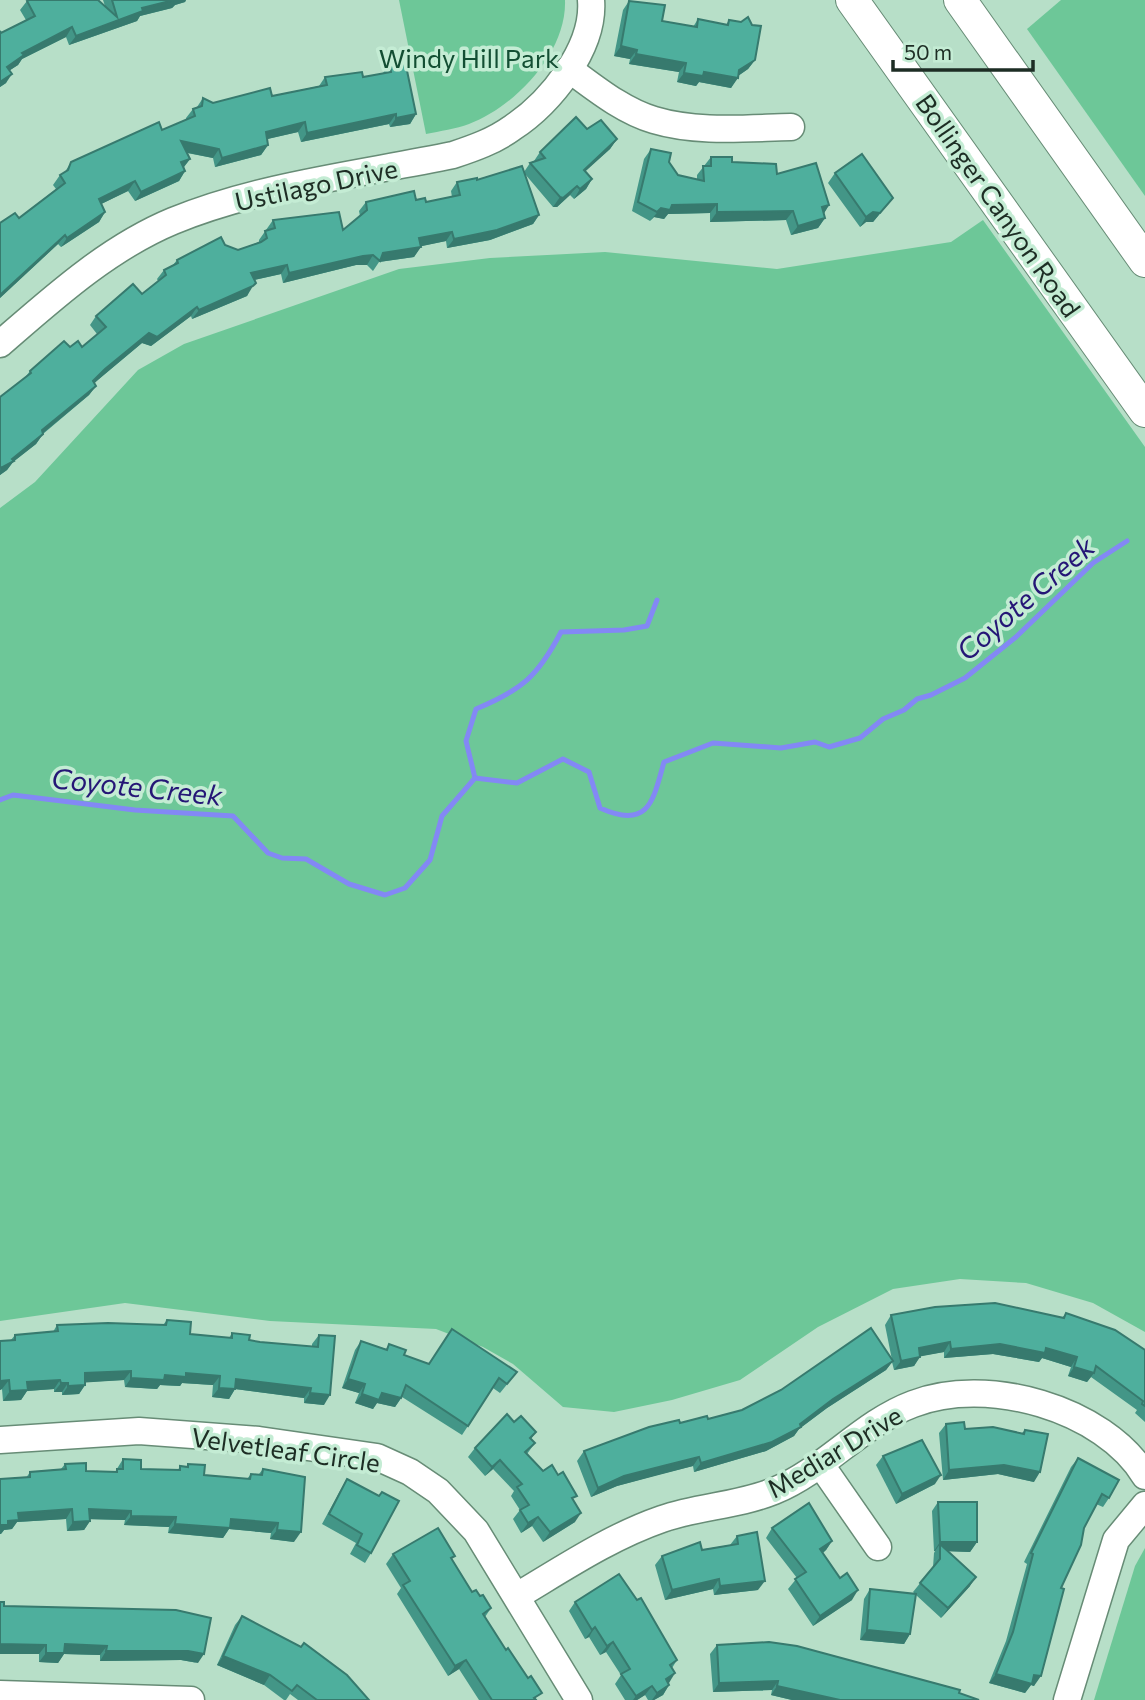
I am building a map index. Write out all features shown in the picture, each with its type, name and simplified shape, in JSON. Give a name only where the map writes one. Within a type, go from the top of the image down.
[{"type":"main road","name":"Bollinger Canyon Road","points":[[852,0],[1145,411]]},
{"type":"main road","points":[[960,0],[1145,261]]},
{"type":"street","name":"Ustilago Drive","points":[[0,344],[90,270],[124,247],[173,221],[241,198],[453,155],[484,144],[514,128],[547,97],[569,69],[587,32],[591,0]]},
{"type":"street","points":[[569,69],[623,105],[653,120],[699,127],[790,127]]},
{"type":"street","name":"Mediar Drive","points":[[517,1596],[588,1553],[642,1527],[664,1518],[741,1503],[778,1489],[821,1465],[884,1419],[914,1404],[974,1393],[1029,1399],[1055,1406],[1116,1445],[1138,1464],[1145,1476]]},
{"type":"street","name":"Velvetleaf Circle","points":[[0,1440],[139,1431],[259,1440],[377,1457],[410,1472],[438,1491],[476,1531],[579,1700]]},
{"type":"street","points":[[821,1465],[878,1547]]},
{"type":"street","points":[[1067,1700],[1116,1540],[1145,1505]]},
{"type":"street","points":[[0,1694],[191,1700]]},
{"type":"green space","name":"Windy Hill Park","points":[[399,0],[565,0],[557,39],[548,57],[521,91],[487,116],[453,129],[426,134]]},
{"type":"green space","points":[[1061,0],[1145,0],[1145,196],[1027,29]]},
{"type":"green space","points":[[983,220],[1145,447],[1145,1332],[1093,1303],[1026,1283],[960,1279],[893,1289],[818,1327],[740,1380],[672,1400],[614,1412],[563,1407],[513,1364],[483,1347],[436,1329],[270,1321],[125,1303],[0,1321],[0,508],[35,482],[138,370],[184,344],[399,269],[490,258],[605,252],[777,269],[951,242]]},
{"type":"green space","points":[[1145,1548],[1145,1700],[1094,1700],[1135,1566]]},
{"type":"building","points":[[98,0],[117,17],[112,0],[174,0],[142,8],[143,11],[76,36],[72,27],[22,53],[24,55],[7,67],[12,74],[0,82],[0,31],[1,33],[35,16],[27,1]]},
{"type":"building","points":[[629,1],[665,5],[662,21],[697,27],[698,19],[728,25],[729,20],[741,22],[748,17],[752,25],[761,26],[755,60],[739,70],[738,78],[704,72],[703,76],[684,73],[686,63],[636,54],[637,50],[621,46]]},
{"type":"building","points":[[405,61],[416,114],[396,118],[396,114],[307,133],[305,122],[266,132],[268,145],[222,158],[219,149],[181,141],[190,159],[181,162],[185,171],[141,192],[135,181],[99,199],[105,212],[67,238],[65,235],[0,293],[0,223],[15,213],[19,218],[65,183],[60,175],[68,170],[71,162],[159,122],[162,130],[195,116],[193,109],[202,106],[203,98],[213,103],[270,88],[272,96],[327,85],[325,77],[362,72],[363,77],[391,72],[390,64]]},
{"type":"building","points":[[576,117],[587,129],[601,120],[617,139],[584,170],[592,179],[580,189],[577,186],[563,198],[530,163],[545,158],[540,152]]},
{"type":"building","points":[[651,149],[671,153],[669,162],[678,175],[704,181],[703,166],[711,166],[711,157],[732,157],[732,162],[776,164],[777,174],[816,163],[829,205],[822,207],[825,218],[798,226],[793,211],[717,212],[717,204],[672,205],[670,210],[661,208],[657,212],[638,202]]},
{"type":"building","points":[[862,154],[893,198],[880,213],[873,212],[866,217],[835,173]]},
{"type":"building","points":[[522,166],[539,215],[497,230],[454,239],[452,232],[419,238],[421,247],[383,253],[380,261],[373,255],[289,273],[287,265],[251,273],[256,283],[253,286],[199,310],[197,307],[157,337],[149,333],[105,369],[93,381],[96,386],[42,430],[43,434],[12,459],[14,461],[1,468],[0,397],[31,373],[30,371],[64,341],[70,347],[78,341],[82,347],[106,327],[96,316],[133,284],[142,294],[166,275],[164,270],[178,263],[177,260],[221,237],[225,245],[238,250],[261,242],[267,238],[265,231],[275,228],[273,220],[339,212],[343,230],[367,210],[366,202],[414,191],[416,200],[425,198],[426,202],[460,195],[457,182],[477,180]]},
{"type":"building","points":[[995,1303],[1064,1318],[1066,1313],[1115,1330],[1145,1350],[1145,1406],[1143,1401],[1096,1366],[1094,1373],[1074,1367],[1077,1357],[1046,1348],[1045,1353],[1000,1344],[951,1349],[950,1342],[919,1348],[920,1357],[901,1361],[891,1315],[935,1307]]},
{"type":"building","points":[[167,1320],[191,1322],[190,1334],[232,1338],[232,1333],[250,1335],[249,1340],[260,1342],[318,1347],[319,1335],[335,1336],[330,1395],[310,1393],[311,1388],[236,1379],[235,1389],[219,1388],[220,1376],[186,1373],[186,1377],[165,1375],[164,1380],[131,1378],[131,1371],[85,1373],[85,1385],[68,1386],[68,1383],[61,1383],[60,1380],[27,1382],[28,1390],[10,1391],[9,1380],[0,1381],[0,1341],[15,1340],[15,1335],[58,1331],[57,1325],[166,1325]]},
{"type":"building","points":[[871,1328],[893,1361],[833,1399],[800,1424],[801,1427],[772,1442],[701,1463],[699,1457],[624,1476],[598,1488],[584,1451],[649,1427],[707,1416],[708,1419],[742,1410],[781,1390]]},
{"type":"building","points":[[452,1329],[517,1372],[507,1384],[499,1378],[468,1426],[406,1385],[401,1398],[382,1393],[379,1400],[362,1394],[365,1384],[348,1379],[361,1341],[387,1350],[389,1344],[406,1350],[404,1355],[429,1364]]},
{"type":"building","points":[[507,1414],[514,1422],[521,1416],[536,1432],[530,1438],[535,1443],[525,1452],[543,1471],[552,1465],[558,1475],[563,1472],[577,1496],[572,1498],[581,1513],[550,1532],[538,1517],[528,1523],[520,1510],[529,1505],[517,1487],[522,1484],[500,1460],[492,1467],[475,1448]]},
{"type":"building","points":[[964,1422],[965,1429],[993,1427],[1024,1434],[1025,1430],[1048,1434],[1040,1472],[1004,1465],[949,1470],[946,1424]]},
{"type":"building","points":[[922,1440],[941,1475],[902,1494],[883,1456]]},
{"type":"building","points":[[1078,1458],[1119,1480],[1109,1498],[1102,1494],[1084,1528],[1081,1545],[1061,1588],[1064,1589],[1041,1676],[1034,1675],[1032,1684],[996,1674],[1013,1632],[1033,1554],[1031,1553]]},
{"type":"building","points":[[123,1459],[141,1460],[141,1469],[180,1470],[180,1466],[188,1467],[188,1464],[205,1465],[204,1475],[250,1479],[251,1474],[262,1475],[263,1469],[305,1477],[301,1532],[277,1530],[278,1523],[231,1519],[230,1528],[175,1524],[176,1517],[131,1516],[131,1511],[89,1509],[90,1521],[73,1522],[72,1509],[18,1513],[19,1520],[0,1525],[0,1479],[30,1477],[30,1472],[66,1469],[65,1464],[86,1463],[86,1471],[117,1472],[117,1469],[123,1469]]},
{"type":"building","points":[[347,1479],[379,1496],[382,1492],[399,1501],[371,1553],[357,1545],[362,1534],[329,1514]]},
{"type":"building","points":[[938,1502],[977,1502],[977,1542],[940,1542]]},
{"type":"building","points":[[809,1503],[832,1541],[820,1549],[840,1578],[847,1573],[858,1590],[820,1616],[795,1579],[806,1572],[772,1528]]},
{"type":"building","points":[[438,1528],[455,1556],[451,1558],[472,1592],[476,1590],[480,1596],[483,1595],[491,1608],[483,1614],[506,1650],[508,1648],[528,1678],[531,1676],[542,1693],[534,1698],[536,1700],[492,1700],[466,1660],[455,1666],[403,1585],[410,1581],[393,1554]]},
{"type":"building","points":[[757,1532],[765,1581],[720,1586],[719,1579],[672,1590],[662,1556],[700,1542],[702,1550],[738,1544],[737,1536]]},
{"type":"building","points":[[940,1544],[976,1577],[948,1608],[920,1583],[940,1559]]},
{"type":"building","points":[[619,1574],[637,1600],[641,1598],[677,1660],[670,1665],[675,1673],[666,1679],[669,1685],[657,1693],[652,1686],[636,1696],[621,1674],[630,1669],[613,1642],[607,1646],[595,1627],[592,1630],[575,1602]]},
{"type":"building","points":[[870,1589],[916,1594],[910,1634],[867,1630]]},
{"type":"building","points":[[0,1602],[4,1602],[4,1606],[176,1610],[211,1618],[204,1654],[188,1651],[106,1651],[107,1646],[65,1644],[64,1653],[46,1653],[46,1645],[0,1644]]},
{"type":"building","points":[[242,1616],[301,1647],[304,1643],[347,1675],[369,1700],[317,1700],[297,1685],[292,1691],[270,1675],[223,1656]]},
{"type":"building","points":[[769,1642],[797,1646],[960,1690],[959,1693],[979,1700],[840,1700],[777,1686],[778,1681],[719,1683],[717,1645]]},
{"type":"waterway","name":"Coyote Creek","points":[[475,778],[517,783],[563,759],[589,772],[600,808],[629,816],[646,808],[652,799],[664,762],[713,743],[781,748],[815,742],[829,747],[860,738],[883,719],[904,710],[917,699],[965,678],[1016,637],[1093,563],[1127,541]]},
{"type":"waterway","points":[[475,778],[466,741],[476,709],[505,695],[527,680],[544,660],[561,632],[624,630],[647,626],[657,600]]},
{"type":"waterway","name":"Coyote Creek","points":[[0,800],[13,795],[135,810],[233,816],[268,853],[282,858],[306,859],[349,884],[385,895],[405,888],[430,860],[442,816],[475,778]]}]
